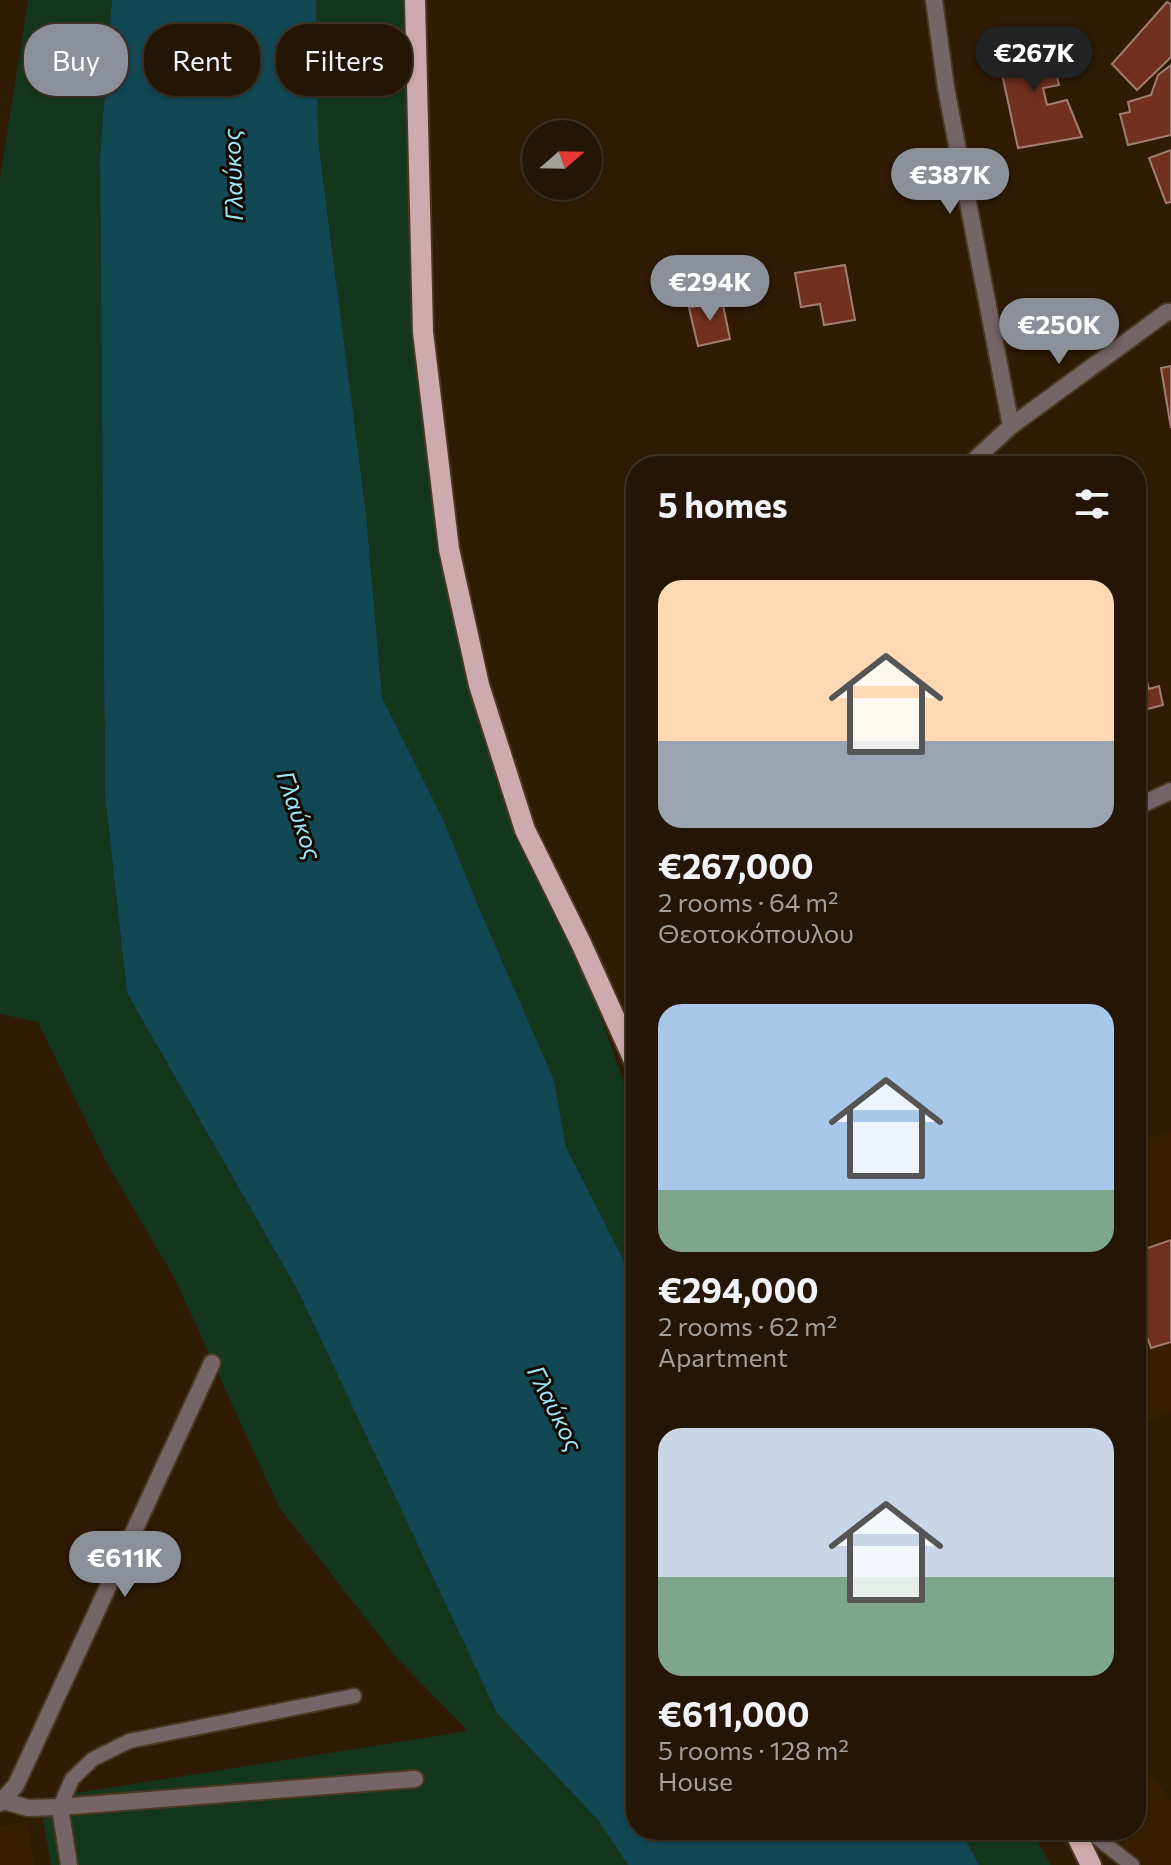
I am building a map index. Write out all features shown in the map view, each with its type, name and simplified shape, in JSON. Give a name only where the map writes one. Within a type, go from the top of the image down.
[{"type":"main road","points":[[415,0],[423,332],[449,549],[479,685],[525,830],[626,1043]]},
{"type":"main road","points":[[1079,1840],[1091,1865]]},
{"type":"street","points":[[934,0],[946,88],[1011,426]]},
{"type":"street","points":[[979,456],[1011,426],[1171,312]]},
{"type":"street","points":[[1146,802],[1171,791]]},
{"type":"street","points":[[212,1363],[16,1785],[2,1802],[28,1808],[60,1807],[415,1779]]},
{"type":"street","points":[[60,1807],[69,1865]]},
{"type":"lane","points":[[60,1807],[72,1779],[108,1749],[129,1741],[354,1696]]},
{"type":"lane","points":[[1100,1840],[1132,1865]]},
{"type":"shaded area","points":[[1171,1132],[1171,1412],[1146,1421],[1146,1139]]},
{"type":"shaded area","points":[[1146,1769],[1171,1800],[1171,1865],[1133,1865],[1120,1840],[1146,1840]]},
{"type":"shaded area","points":[[27,1822],[35,1865],[0,1865],[0,1826]]},
{"type":"green space","points":[[28,0],[112,0],[110,24],[24,24]]},
{"type":"green space","points":[[316,0],[403,0],[404,24],[316,24]]},
{"type":"green space","points":[[24,25],[24,96],[105,96],[100,157],[105,795],[127,993],[298,1291],[497,1713],[597,1819],[628,1865],[51,1865],[39,1799],[468,1731],[396,1657],[279,1507],[175,1279],[105,1160],[38,1022],[0,1014],[0,178]]},
{"type":"green space","points":[[317,96],[406,96],[412,282],[458,621],[626,1088],[626,1264],[566,1147],[554,1080],[443,820],[382,697],[366,514],[318,140]]},
{"type":"green space","points":[[965,1840],[1037,1840],[1051,1865],[979,1865]]},
{"type":"water","name":"Γλαύκος","points":[[112,0],[316,0],[316,24],[276,24],[276,96],[317,96],[318,140],[366,514],[382,697],[443,819],[554,1080],[566,1147],[626,1264],[626,1840],[965,1840],[979,1865],[628,1865],[597,1819],[497,1713],[298,1291],[127,993],[105,795],[100,157],[105,96],[128,96],[128,24],[110,24]]},
{"type":"building","points":[[1167,2],[1171,4],[1171,57],[1137,90],[1112,64]]},
{"type":"building","points":[[1048,36],[1059,85],[1043,88],[1047,105],[1067,100],[1082,137],[1018,148],[996,46]]},
{"type":"building","points":[[1171,65],[1171,135],[1128,145],[1120,114],[1130,112],[1128,102],[1151,95],[1158,75]]},
{"type":"building","points":[[1171,150],[1171,202],[1166,203],[1149,158]]},
{"type":"building","points":[[845,265],[855,320],[824,325],[820,304],[801,307],[795,273]]},
{"type":"building","points":[[722,300],[730,339],[698,346],[689,308]]},
{"type":"building","points":[[1171,366],[1171,428],[1161,368]]},
{"type":"building","points":[[1146,678],[1149,689],[1159,686],[1163,705],[1146,709]]},
{"type":"building","points":[[1171,1240],[1171,1342],[1151,1348],[1146,1333],[1146,1249]]}]
